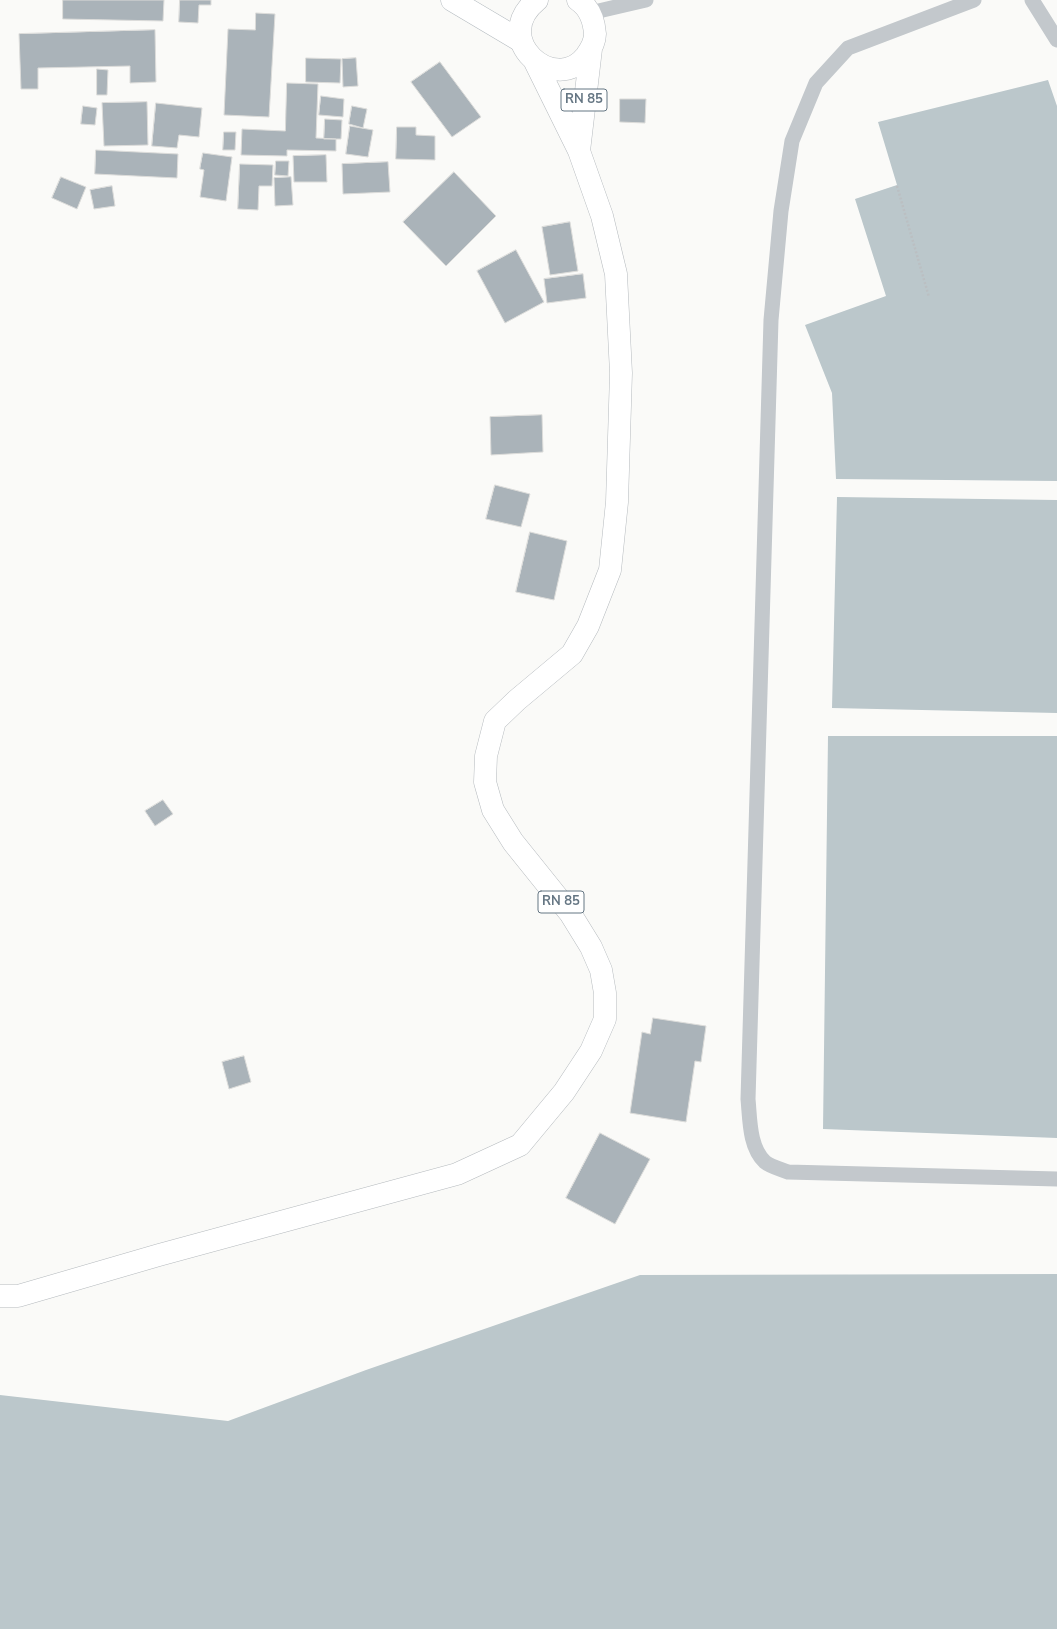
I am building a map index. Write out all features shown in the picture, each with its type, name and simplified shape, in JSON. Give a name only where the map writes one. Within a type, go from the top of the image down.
[{"type":"main road","points":[[452,0],[521,41]]},
{"type":"main road","points":[[537,0],[530,6],[523,16],[520,29],[521,41],[526,52],[535,62],[547,67],[560,69],[572,66],[583,59],[591,49],[595,37],[594,25],[584,6]]},
{"type":"main road","name":"RN 85","points":[[579,151],[591,49]]},
{"type":"main road","name":"RN 85","points":[[0,1296],[18,1296],[159,1255],[457,1174],[520,1145],[564,1092],[591,1051],[605,1020],[605,993],[601,970],[591,947],[570,913],[513,842],[493,810],[486,782],[486,756],[495,721],[517,700],[572,654],[588,626],[610,570],[617,502],[620,401],[620,331],[616,274],[602,216],[579,151],[535,62]]},
{"type":"lane","points":[[584,6],[646,0]]},
{"type":"lane","points":[[974,0],[848,48],[816,83],[792,141],[781,211],[770,320],[748,1099],[751,1132],[756,1150],[765,1162],[788,1172],[1057,1179]]},
{"type":"lane","points":[[1032,0],[1057,40]]},
{"type":"path","points":[[897,186],[928,297]]},
{"type":"shaded area","points":[[1048,80],[1057,106],[1057,481],[836,479],[832,393],[805,325],[886,296],[855,199],[897,185],[878,122]]},
{"type":"shaded area","points":[[837,497],[1057,500],[1057,713],[832,708]]},
{"type":"shaded area","points":[[828,736],[1057,736],[1057,1138],[823,1129]]},
{"type":"shaded area","points":[[1057,1274],[1057,1629],[0,1629],[0,1395],[228,1421],[366,1370],[640,1275]]},
{"type":"building","points":[[63,0],[164,0],[163,21],[63,19]]},
{"type":"building","points":[[180,0],[211,0],[211,5],[199,5],[198,23],[179,22]]},
{"type":"building","points":[[256,13],[275,14],[269,117],[224,115],[228,29],[255,30]]},
{"type":"building","points":[[155,30],[156,82],[130,83],[130,66],[38,68],[38,89],[21,89],[19,34]]},
{"type":"building","points":[[306,58],[341,59],[340,83],[306,82]]},
{"type":"building","points":[[356,58],[358,86],[343,87],[342,59]]},
{"type":"building","points":[[440,62],[481,117],[452,137],[411,82]]},
{"type":"building","points":[[97,69],[108,70],[107,95],[97,95]]},
{"type":"building","points":[[287,83],[318,84],[316,138],[336,139],[336,151],[287,150],[287,156],[241,155],[242,129],[285,131]]},
{"type":"building","points":[[321,96],[344,99],[343,117],[319,115]]},
{"type":"building","points":[[620,99],[646,99],[645,123],[620,122]]},
{"type":"building","points":[[147,102],[148,145],[104,146],[102,103]]},
{"type":"building","points":[[156,103],[202,108],[199,137],[179,135],[177,148],[152,146]]},
{"type":"building","points":[[83,106],[97,108],[95,125],[81,124]]},
{"type":"building","points":[[352,106],[367,109],[363,128],[349,124]]},
{"type":"building","points":[[325,119],[342,120],[341,139],[324,139]]},
{"type":"building","points":[[350,126],[373,130],[368,157],[346,154]]},
{"type":"building","points":[[397,127],[416,127],[416,135],[435,136],[435,160],[396,159]]},
{"type":"building","points":[[224,132],[236,132],[235,150],[223,150]]},
{"type":"building","points":[[96,150],[178,154],[177,178],[95,174]]},
{"type":"building","points":[[203,153],[232,157],[226,201],[200,197],[204,170],[200,169]]},
{"type":"building","points":[[326,155],[327,182],[294,182],[293,156]]},
{"type":"building","points":[[276,161],[289,161],[288,176],[275,175]]},
{"type":"building","points":[[388,162],[390,192],[343,194],[342,164]]},
{"type":"building","points":[[240,164],[273,165],[272,186],[259,186],[258,210],[238,209]]},
{"type":"building","points":[[454,172],[496,216],[446,266],[403,222]]},
{"type":"building","points":[[61,177],[86,187],[77,209],[52,198]]},
{"type":"building","points":[[291,177],[293,205],[275,206],[274,178]]},
{"type":"building","points":[[112,186],[115,206],[94,209],[90,190]]},
{"type":"building","points":[[570,222],[578,271],[550,275],[542,227]]},
{"type":"building","points":[[516,250],[544,302],[505,323],[477,271]]},
{"type":"building","points":[[583,274],[586,298],[547,303],[544,279]]},
{"type":"building","points":[[542,415],[543,452],[491,455],[490,417]]},
{"type":"building","points":[[495,485],[530,494],[521,527],[486,519]]},
{"type":"building","points":[[530,532],[567,541],[554,600],[516,592]]},
{"type":"building","points":[[163,800],[173,814],[155,826],[145,811]]},
{"type":"building","points":[[653,1018],[706,1026],[701,1062],[695,1061],[686,1122],[630,1113],[642,1032],[650,1034]]},
{"type":"building","points":[[244,1056],[251,1082],[229,1089],[222,1062]]},
{"type":"building","points":[[600,1133],[650,1159],[615,1224],[566,1198]]}]
